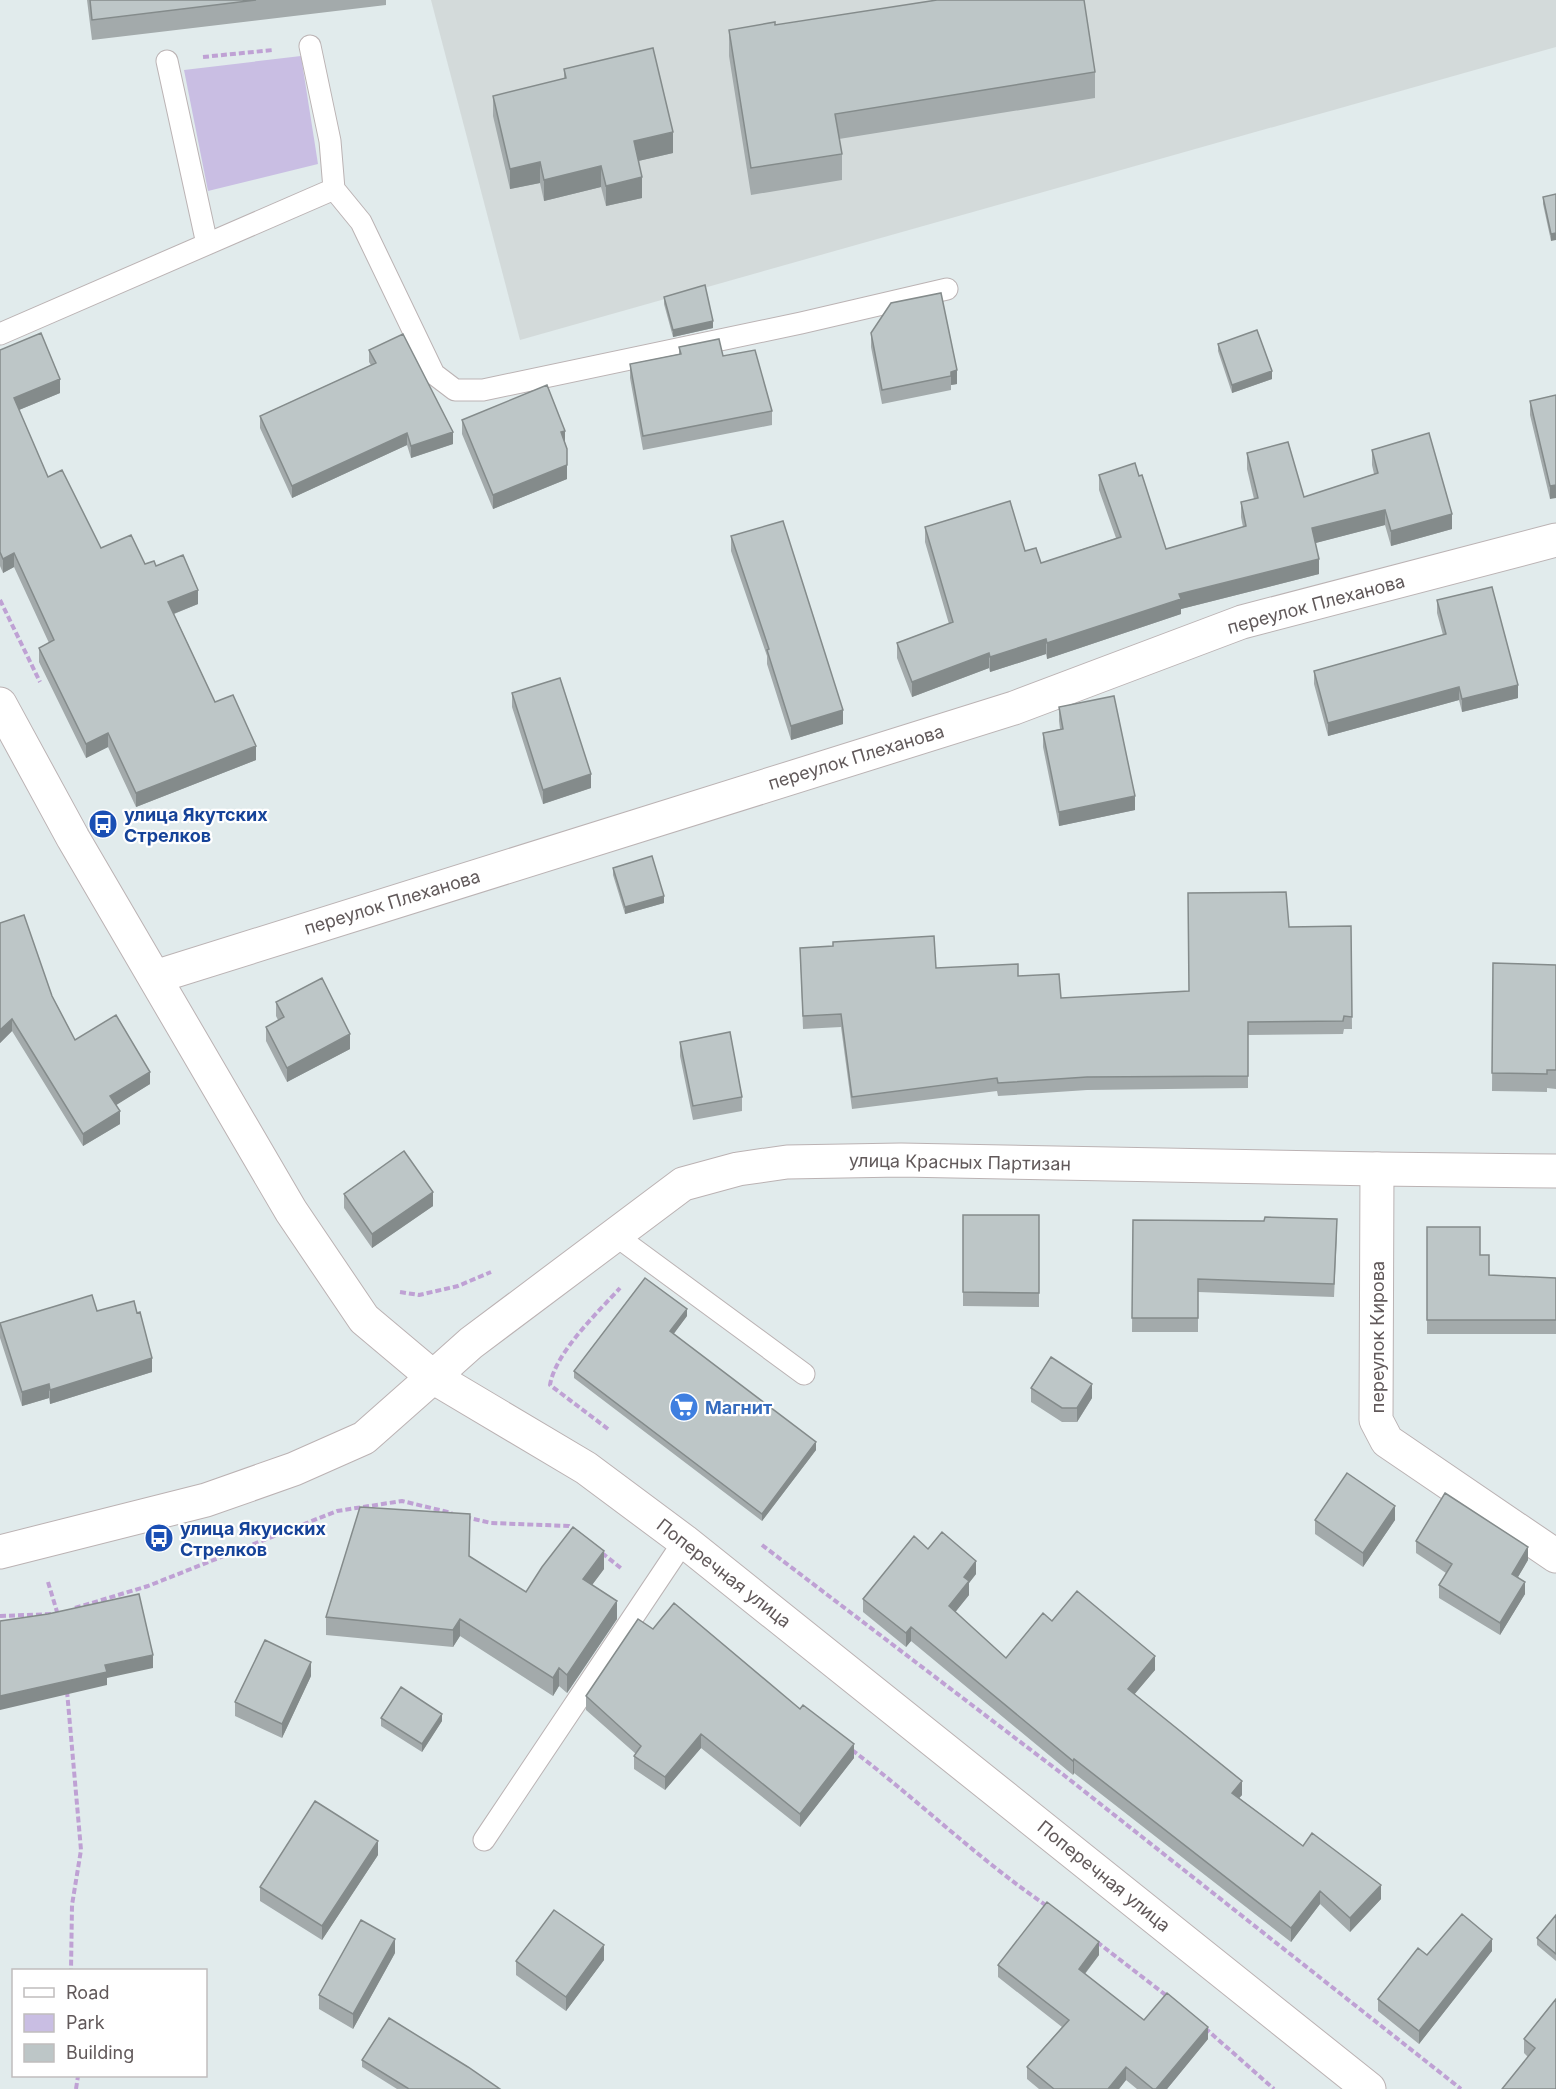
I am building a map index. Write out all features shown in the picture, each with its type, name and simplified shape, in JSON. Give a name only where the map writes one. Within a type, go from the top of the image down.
[{"type":"street","name":"переулок Плеханова","points":[[155,977],[1014,708],[1242,622],[1556,540]]},
{"type":"street","points":[[0,704],[73,838],[291,1211],[364,1318],[433,1377],[364,1438],[294,1469],[206,1500],[0,1552]]},
{"type":"street","name":"улица Красных Партизан","points":[[433,1377],[471,1343],[683,1184],[738,1169],[787,1162],[913,1160],[1556,1171]]},
{"type":"street","name":"переулок Кирова","points":[[1377,1169],[1376,1420],[1387,1441],[1556,1556]]},
{"type":"street","name":"Поперечная улица","points":[[433,1377],[586,1468],[684,1541],[1369,2089]]},
{"type":"lane","points":[[310,46],[330,141],[334,189],[361,222],[434,374],[455,390],[483,390],[801,323],[947,288]]},
{"type":"lane","points":[[167,61],[207,244]]},
{"type":"lane","points":[[0,334],[334,189]]},
{"type":"lane","points":[[615,1235],[804,1374]]},
{"type":"lane","points":[[484,1840],[684,1541]]},
{"type":"path","points":[[167,61],[310,46]]},
{"type":"path","points":[[614,1433],[550,1385],[552,1372],[577,1336],[646,1258]]},
{"type":"path","points":[[0,1616],[57,1613],[148,1586],[337,1511],[391,1502],[402,1501],[491,1523],[568,1526],[578,1533]]},
{"type":"path","points":[[754,1539],[1065,1776],[1461,2089]]},
{"type":"path","points":[[38,1544],[59,1625]]},
{"type":"path","points":[[596,1548],[650,1591]]},
{"type":"path","points":[[66,1685],[81,1850],[72,1905],[71,1969]]},
{"type":"path","points":[[850,1749],[897,1784],[1022,1889],[1056,1912]]},
{"type":"path","points":[[1091,1938],[1174,2001]]},
{"type":"path","points":[[1199,2023],[1274,2089]]},
{"type":"shaded area","points":[[431,0],[1556,0],[1556,47],[520,340]]},
{"type":"green space","points":[[301,56],[318,164],[208,191],[184,70]]},
{"type":"building","points":[[90,0],[256,0],[92,20]]},
{"type":"building","points":[[937,0],[1084,0],[1095,72],[835,114],[842,154],[751,168],[729,30]]},
{"type":"building","points":[[653,48],[673,132],[634,141],[642,177],[606,186],[601,166],[544,180],[540,162],[510,169],[493,96],[566,78],[564,69]]},
{"type":"building","points":[[1556,194],[1556,233],[1551,234],[1543,197]]},
{"type":"building","points":[[705,285],[713,321],[673,330],[664,297]]},
{"type":"building","points":[[941,293],[957,370],[951,372],[951,376],[882,390],[871,333],[891,303]]},
{"type":"building","points":[[1257,330],[1272,371],[1232,385],[1218,344]]},
{"type":"building","points":[[41,333],[60,379],[14,398],[48,477],[62,470],[101,548],[131,535],[145,564],[154,561],[156,566],[183,555],[198,590],[168,602],[215,702],[233,695],[256,746],[136,793],[108,733],[86,744],[39,648],[54,640],[14,553],[3,559],[0,552],[0,350]]},
{"type":"building","points":[[403,334],[453,432],[411,446],[407,433],[292,486],[260,416],[376,363],[369,350]]},
{"type":"building","points":[[719,339],[723,356],[755,350],[772,411],[643,436],[630,364],[681,354],[679,347]]},
{"type":"building","points":[[547,385],[565,431],[561,432],[567,449],[567,465],[493,495],[462,420]]},
{"type":"building","points":[[1556,395],[1556,485],[1550,486],[1530,401]]},
{"type":"building","points":[[1429,433],[1452,514],[1391,531],[1385,510],[1312,528],[1319,559],[1179,594],[1181,599],[1047,643],[1046,639],[990,657],[989,653],[912,682],[897,643],[953,622],[925,527],[1010,501],[1025,551],[1036,548],[1041,563],[1121,537],[1099,475],[1135,463],[1139,476],[1142,475],[1166,549],[1246,526],[1241,502],[1258,498],[1247,453],[1288,442],[1304,497],[1378,473],[1372,450]]},
{"type":"building","points":[[783,521],[843,710],[791,726],[767,650],[769,649],[731,536]]},
{"type":"building","points":[[1492,587],[1518,685],[1462,699],[1459,687],[1328,723],[1314,671],[1446,634],[1437,600]]},
{"type":"building","points":[[560,678],[591,774],[543,790],[512,693]]},
{"type":"building","points":[[1114,696],[1135,796],[1059,812],[1043,733],[1063,729],[1059,707]]},
{"type":"building","points":[[652,856],[664,896],[625,907],[613,868]]},
{"type":"building","points":[[1286,892],[1289,927],[1351,926],[1352,1017],[1344,1016],[1343,1021],[1248,1022],[1248,1076],[1087,1077],[998,1083],[997,1078],[852,1097],[841,1014],[803,1016],[800,948],[833,946],[833,942],[934,936],[936,968],[1018,964],[1018,976],[1059,974],[1061,998],[1189,991],[1188,893]]},
{"type":"building","points":[[24,915],[52,996],[75,1040],[116,1015],[150,1072],[110,1096],[120,1111],[83,1134],[12,1019],[0,1030],[0,923]]},
{"type":"building","points":[[1493,963],[1556,965],[1556,1070],[1547,1070],[1547,1074],[1492,1073]]},
{"type":"building","points":[[322,978],[350,1034],[287,1068],[266,1027],[284,1017],[276,1002]]},
{"type":"building","points":[[730,1032],[742,1097],[693,1106],[680,1042]]},
{"type":"building","points":[[404,1151],[433,1192],[372,1234],[344,1194]]},
{"type":"building","points":[[963,1215],[1039,1215],[1039,1293],[963,1292]]},
{"type":"building","points":[[1265,1217],[1337,1219],[1334,1284],[1198,1279],[1198,1318],[1132,1318],[1133,1220],[1264,1221]]},
{"type":"building","points":[[1427,1227],[1480,1227],[1480,1255],[1489,1255],[1489,1275],[1556,1278],[1556,1320],[1427,1320]]},
{"type":"building","points":[[645,1278],[687,1309],[670,1331],[816,1442],[762,1514],[574,1371]]},
{"type":"building","points":[[92,1295],[97,1311],[134,1301],[137,1313],[140,1312],[152,1358],[50,1390],[49,1384],[22,1392],[0,1323]]},
{"type":"building","points":[[1051,1357],[1092,1384],[1077,1408],[1062,1408],[1031,1388]]},
{"type":"building","points":[[1347,1473],[1395,1506],[1363,1553],[1315,1520]]},
{"type":"building","points":[[1445,1493],[1528,1547],[1512,1574],[1525,1582],[1500,1623],[1439,1585],[1452,1564],[1416,1541]]},
{"type":"building","points":[[360,1507],[470,1514],[469,1556],[526,1592],[573,1527],[604,1551],[583,1579],[617,1601],[567,1675],[559,1668],[553,1678],[460,1619],[453,1630],[326,1617]]},
{"type":"building","points":[[942,1532],[976,1561],[964,1577],[969,1581],[949,1606],[1006,1658],[1043,1613],[1052,1621],[1077,1591],[1155,1656],[1128,1689],[1242,1781],[1232,1793],[1303,1846],[1312,1833],[1381,1885],[1350,1918],[1320,1891],[1291,1928],[1074,1759],[1073,1761],[911,1627],[906,1633],[863,1599],[914,1536],[928,1549]]},
{"type":"building","points":[[139,1594],[153,1655],[105,1665],[107,1672],[0,1696],[0,1621],[48,1614]]},
{"type":"building","points":[[674,1603],[800,1709],[803,1705],[854,1744],[800,1814],[701,1734],[665,1777],[634,1756],[641,1746],[586,1696],[638,1619],[653,1629]]},
{"type":"building","points":[[265,1640],[311,1662],[282,1724],[235,1702]]},
{"type":"building","points":[[401,1687],[442,1714],[422,1744],[381,1718]]},
{"type":"building","points":[[315,1801],[378,1841],[322,1926],[260,1887]]},
{"type":"building","points":[[1047,1902],[1099,1942],[1079,1969],[1144,2020],[1167,1993],[1208,2027],[1156,2089],[1126,2067],[1108,2089],[1054,2089],[1027,2067],[1069,2020],[998,1965]]},
{"type":"building","points":[[554,1910],[604,1945],[566,1997],[516,1961]]},
{"type":"building","points":[[1462,1914],[1492,1939],[1419,2031],[1378,1999],[1418,1948],[1427,1955]]},
{"type":"building","points":[[1556,1915],[1556,1954],[1537,1938]]},
{"type":"building","points":[[361,1920],[395,1939],[353,2014],[319,1995]]},
{"type":"building","points":[[1556,1999],[1556,2089],[1502,2089],[1535,2048],[1524,2039]]},
{"type":"building","points":[[389,2018],[500,2089],[409,2089],[362,2060]]},
{"type":"place","name":"улица Якутских Стрелков","points":[[103,824]]},
{"type":"place","name":"Магнит","points":[[684,1407]]},
{"type":"place","name":"улица Якуиских Стрелков","points":[[159,1538]]}]
